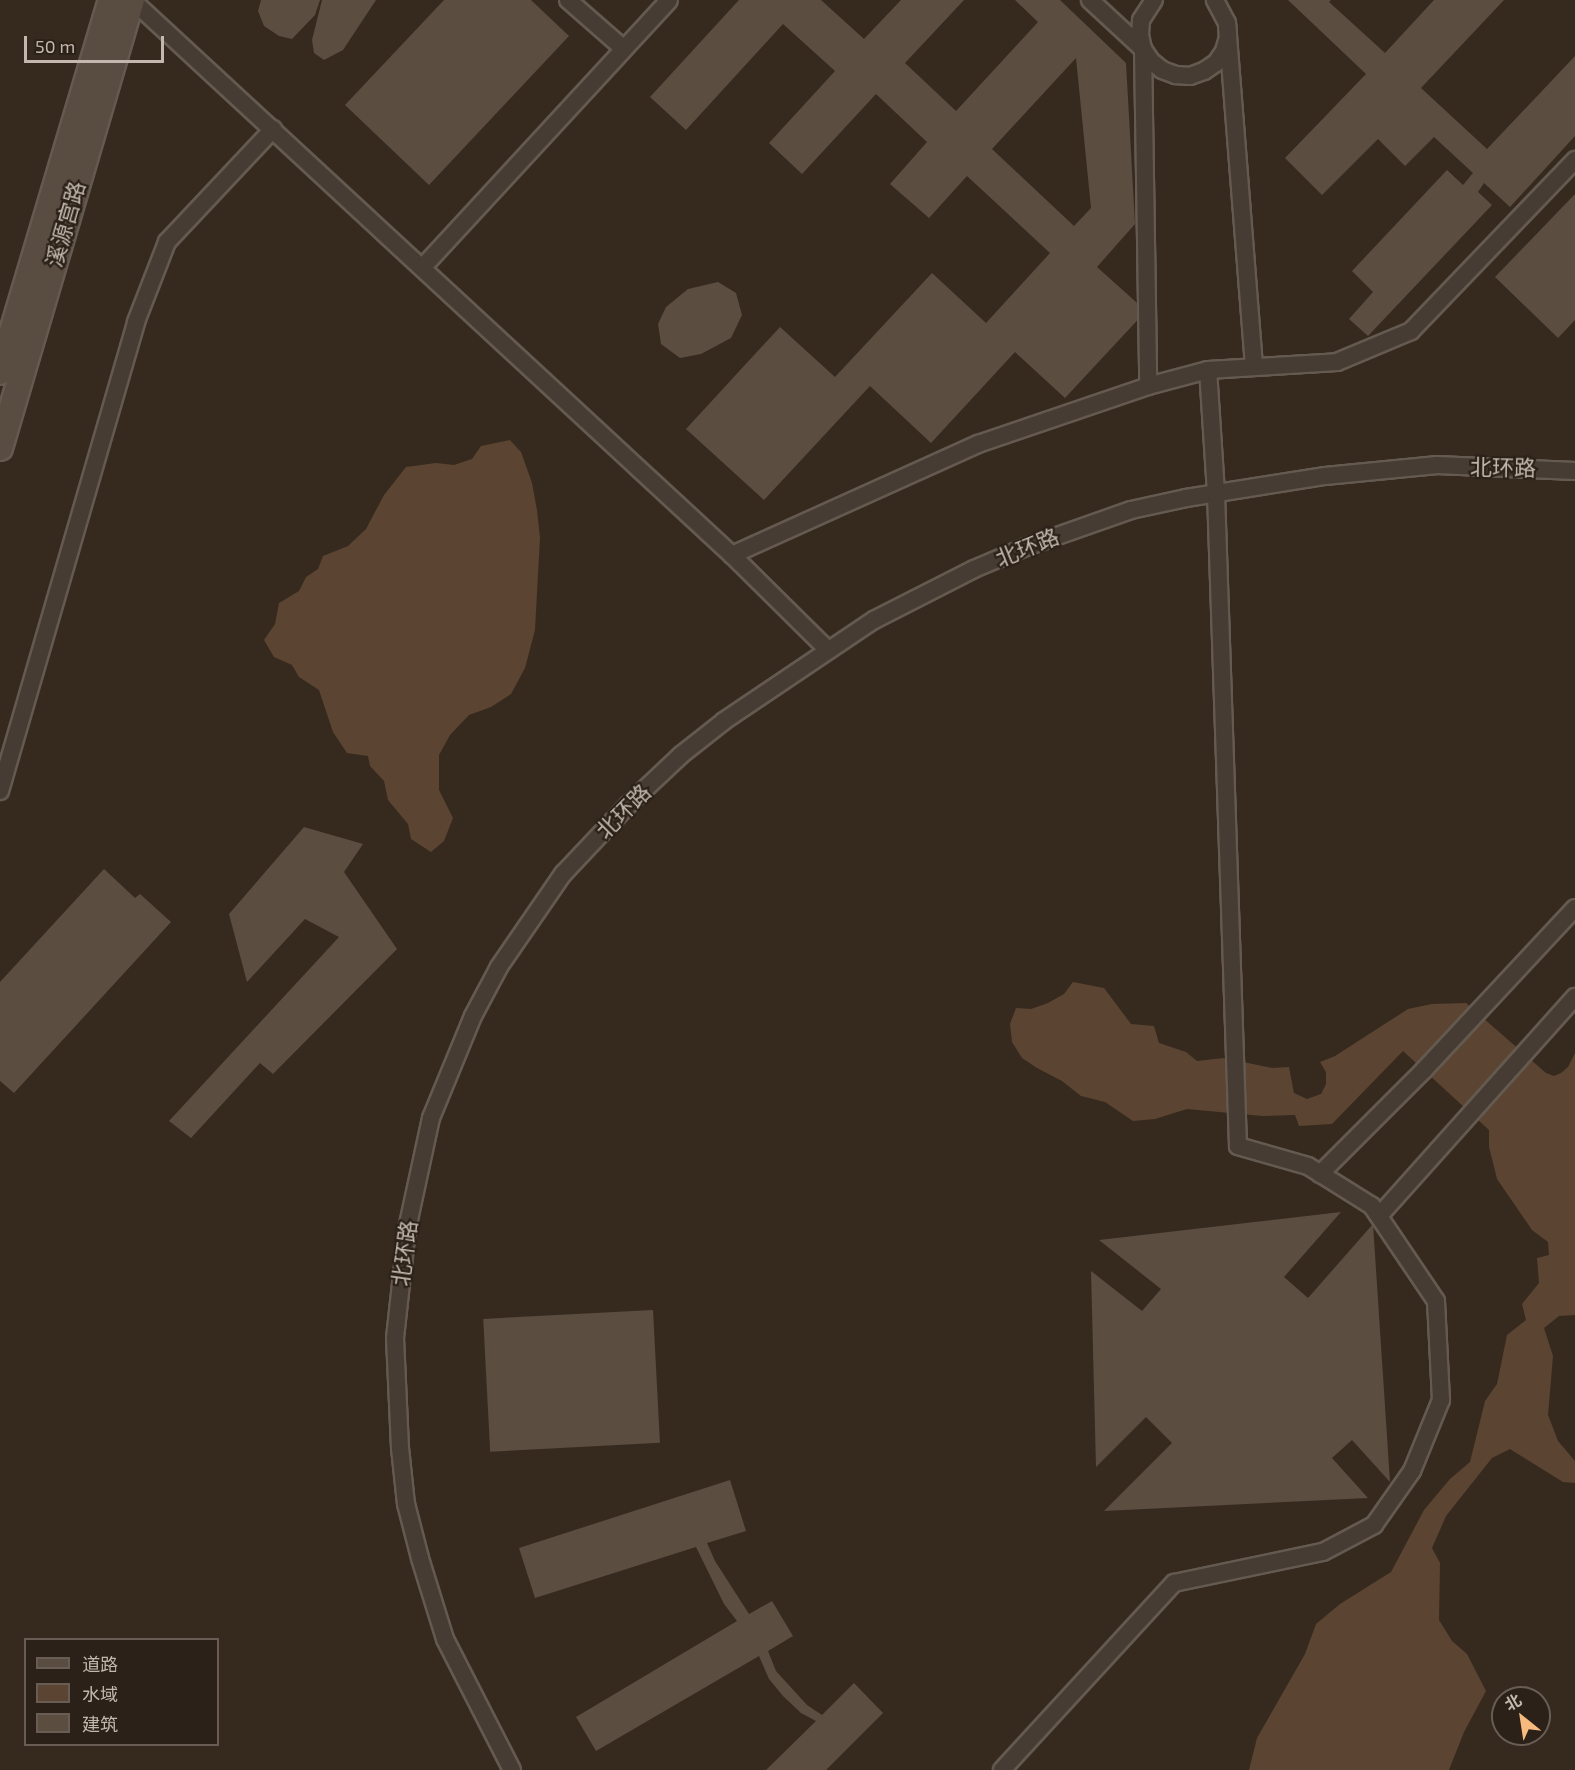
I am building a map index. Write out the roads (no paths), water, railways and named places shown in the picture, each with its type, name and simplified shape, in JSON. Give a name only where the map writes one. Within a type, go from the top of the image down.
[{"type":"main road","name":"溪源宫路","points":[[0,372],[111,0]]},
{"type":"main road","name":"溪源宫路","points":[[0,448],[132,0]]},
{"type":"street","points":[[132,0],[732,555],[827,650]]},
{"type":"street","points":[[568,0],[624,49]]},
{"type":"street","points":[[422,268],[669,0]]},
{"type":"street","points":[[1090,0],[1143,49],[1151,61],[1162,70],[1176,75],[1190,76],[1216,63],[1224,51],[1228,37],[1227,22]]},
{"type":"street","points":[[1148,386],[1143,49],[1140,35],[1141,20],[1154,0]]},
{"type":"street","points":[[1215,0],[1227,22],[1254,367]]},
{"type":"street","points":[[0,791],[136,322],[167,242],[273,129]]},
{"type":"street","points":[[732,555],[978,444],[1148,386],[1208,370],[1337,362],[1412,331],[1575,160]]},
{"type":"street","points":[[1002,1770],[1174,1583],[1323,1552],[1374,1525],[1412,1471],[1441,1400],[1436,1301],[1372,1206],[1308,1166],[1238,1146],[1216,493],[1208,370]]},
{"type":"street","name":"北环路","points":[[512,1770],[446,1639],[406,1504],[395,1393],[395,1338],[406,1229],[431,1118],[473,1016],[499,968],[563,874],[622,811],[681,755],[724,721],[827,650],[923,594],[1026,547],[1131,510],[1216,493],[1381,468],[1437,465],[1575,471]]},
{"type":"street","points":[[1320,1174],[1423,1071],[1575,908]]},
{"type":"street","points":[[1378,1216],[1524,1051],[1575,997]]},
{"type":"water","points":[[510,440],[521,452],[532,483],[537,510],[540,538],[535,630],[525,668],[511,694],[491,707],[469,715],[450,735],[439,755],[439,790],[453,818],[444,841],[431,852],[411,839],[408,824],[388,800],[384,781],[370,766],[368,756],[347,753],[333,732],[319,690],[299,677],[292,665],[274,657],[264,640],[275,624],[279,603],[299,591],[306,577],[318,569],[323,556],[348,546],[366,529],[384,495],[406,467],[436,463],[454,465],[472,459],[481,446]]},
{"type":"water","points":[[1073,982],[1104,988],[1131,1024],[1154,1026],[1159,1043],[1186,1052],[1197,1061],[1224,1058],[1272,1068],[1289,1067],[1294,1093],[1307,1099],[1321,1094],[1326,1084],[1326,1072],[1320,1062],[1335,1056],[1408,1009],[1432,1004],[1466,1003],[1546,1073],[1554,1076],[1568,1067],[1575,1053],[1575,1315],[1559,1316],[1544,1328],[1553,1356],[1548,1415],[1558,1441],[1575,1461],[1575,1483],[1563,1482],[1510,1449],[1492,1458],[1446,1516],[1432,1548],[1440,1563],[1439,1620],[1452,1641],[1467,1654],[1486,1691],[1464,1732],[1449,1770],[1249,1770],[1257,1738],[1305,1654],[1316,1624],[1340,1604],[1391,1572],[1424,1510],[1450,1479],[1470,1462],[1485,1401],[1497,1384],[1507,1335],[1526,1320],[1522,1304],[1539,1283],[1537,1258],[1549,1255],[1548,1242],[1532,1230],[1497,1179],[1489,1147],[1489,1130],[1403,1051],[1332,1124],[1299,1126],[1295,1115],[1262,1116],[1187,1109],[1155,1119],[1133,1121],[1105,1102],[1081,1096],[1062,1081],[1037,1068],[1022,1058],[1012,1042],[1010,1024],[1016,1008],[1031,1009],[1048,1003],[1064,994]]}]
